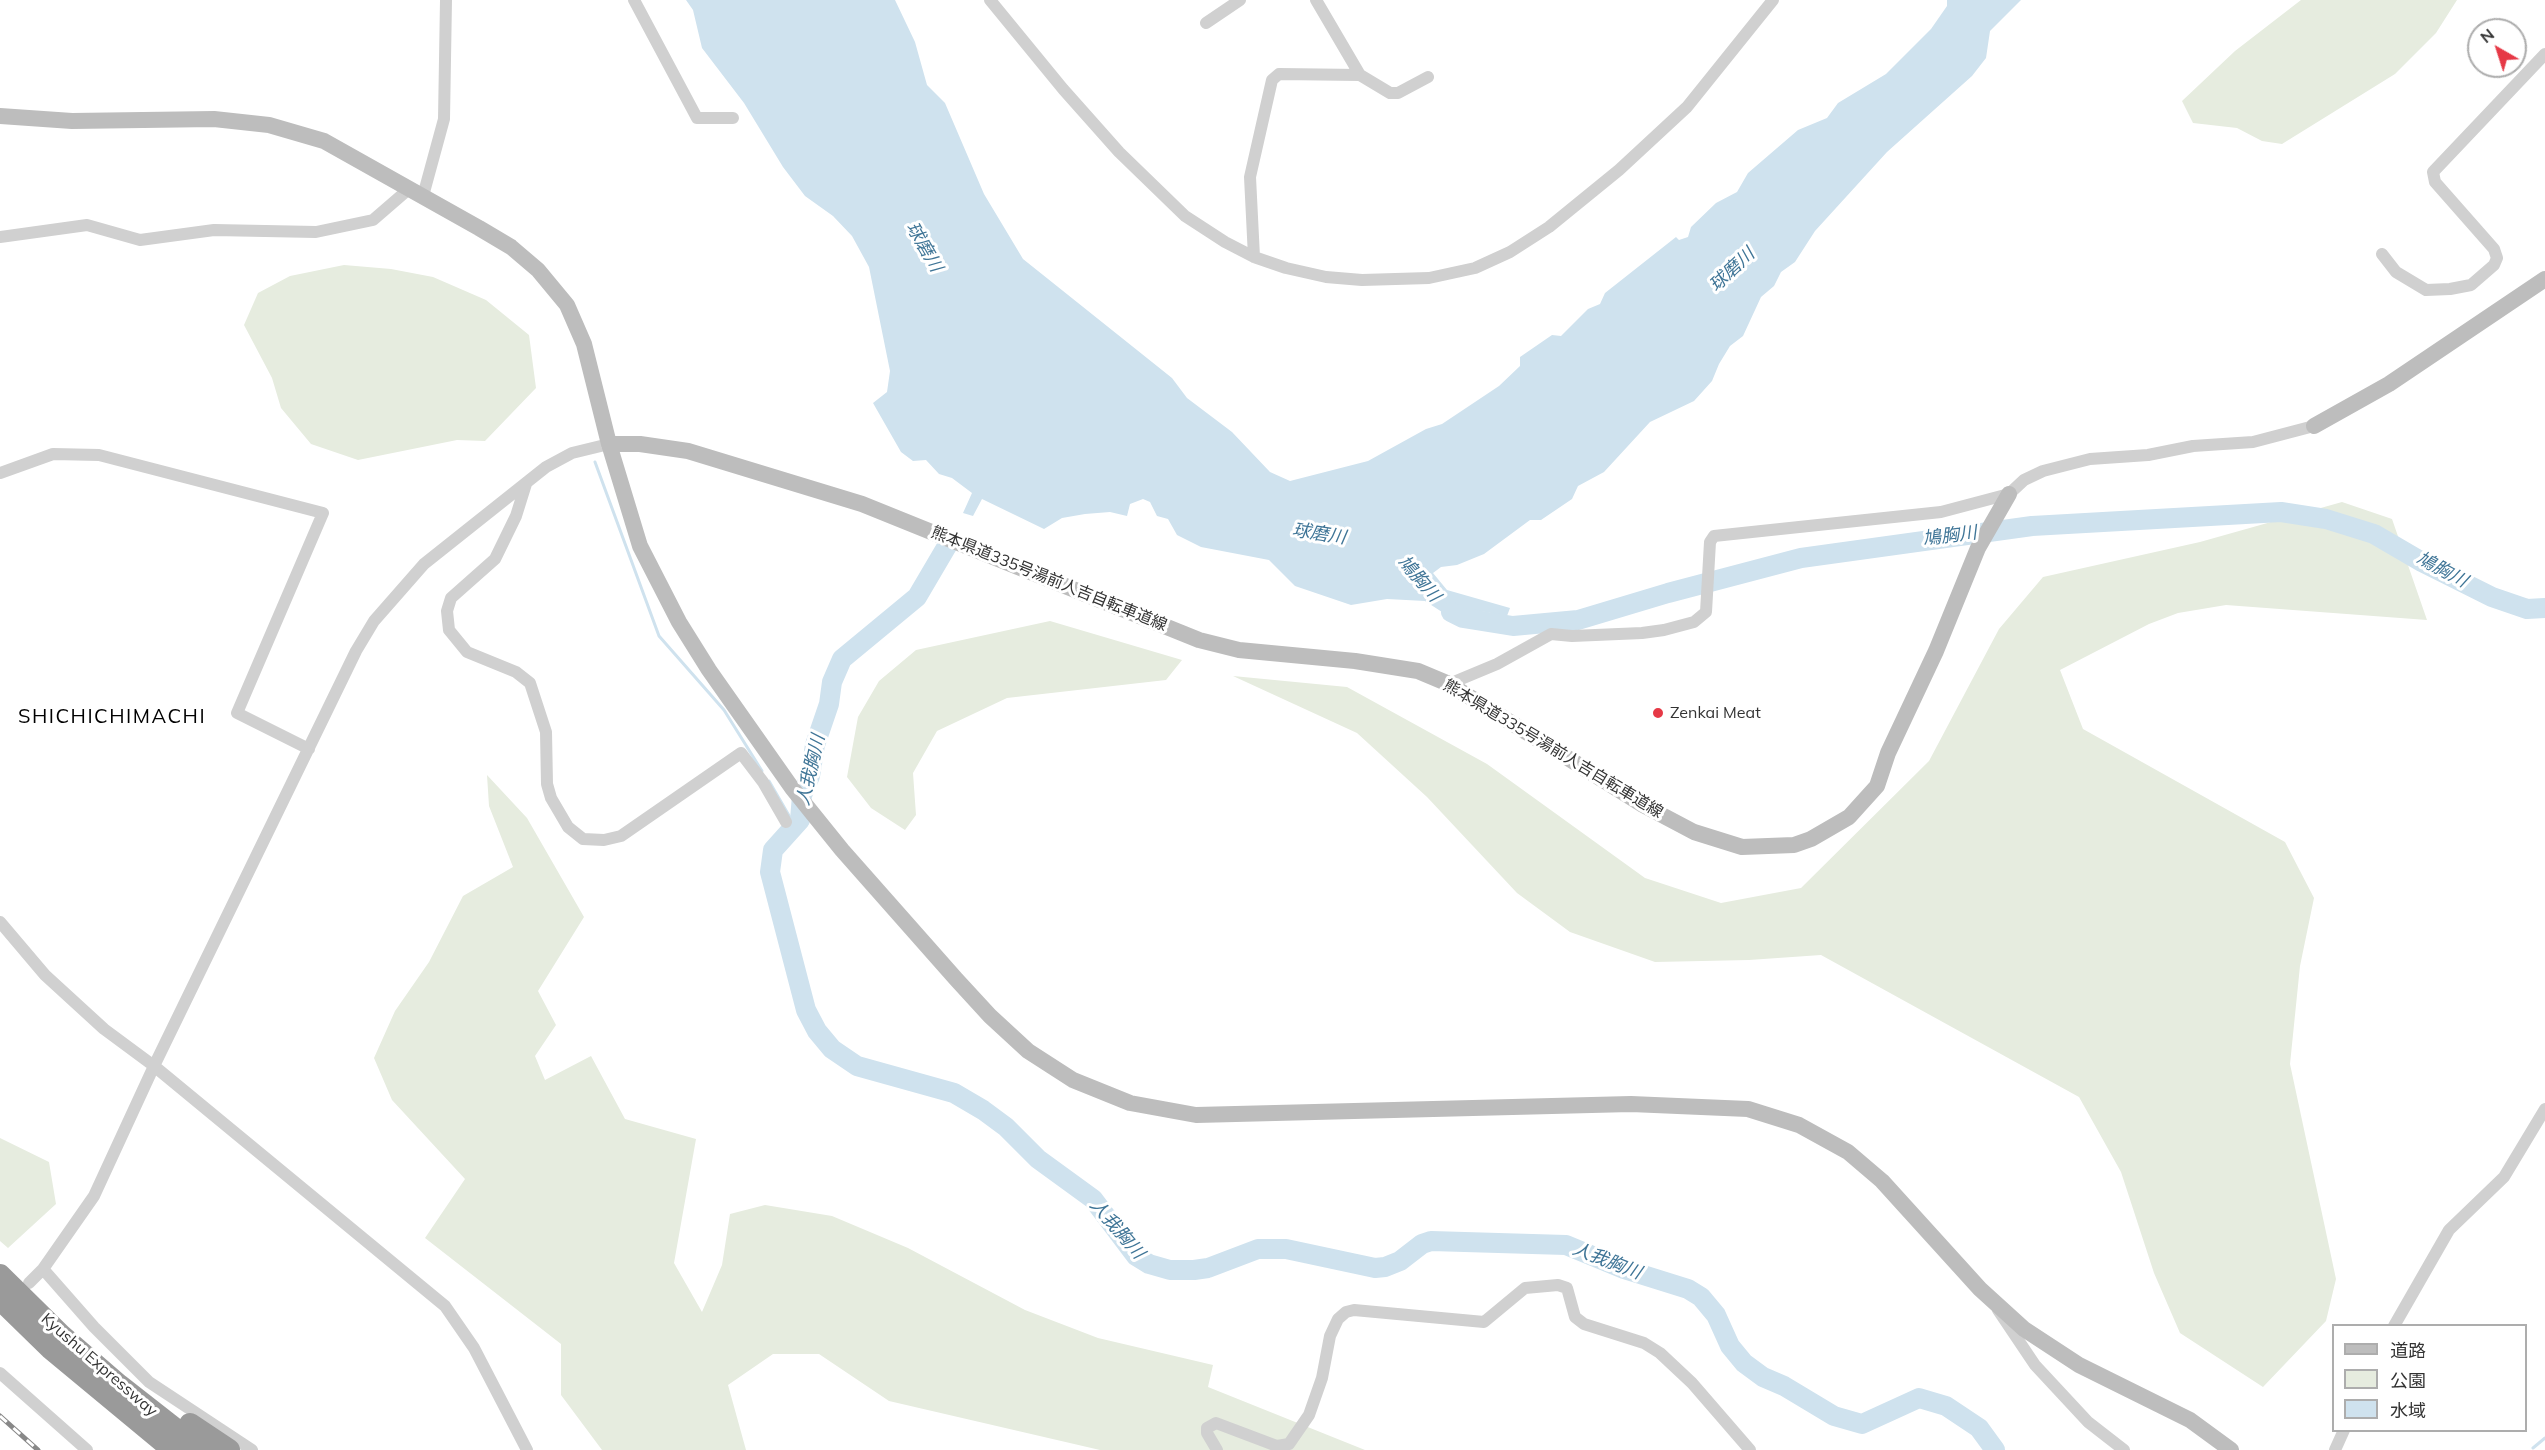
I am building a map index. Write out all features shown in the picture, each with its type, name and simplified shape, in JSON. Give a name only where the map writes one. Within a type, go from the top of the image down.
[{"type":"highway","name":"Kyushu Expressway","points":[[0,1275],[61,1335],[119,1385],[202,1450]]},
{"type":"highway","name":"Kyushu Expressway","points":[[0,1299],[50,1348],[170,1448]]},
{"type":"highway","points":[[61,1335],[229,1450]]},
{"type":"main road","points":[[0,116],[72,122],[214,119],[269,125],[324,141],[511,247],[538,270],[567,305],[584,344],[609,444],[640,546],[658,584],[709,670],[774,764],[842,850],[990,1016],[1028,1051],[1074,1080],[1130,1103],[1196,1115],[1631,1104],[1748,1109],[1799,1125],[1848,1152],[1882,1181],[1993,1301],[2024,1329],[2079,1365],[2190,1420],[2231,1450]]},
{"type":"main road","points":[[2314,426],[2389,384],[2545,279]]},
{"type":"main road","name":"熊本県道335号湯前人吉自転車道線","points":[[609,444],[640,444],[688,451],[862,504],[1199,640],[1239,650],[1418,671],[1449,684],[1643,805],[1694,832],[1742,847],[1794,845],[1849,817],[1877,786],[1888,753],[1936,651],[1978,548],[2009,494]]},
{"type":"street","points":[[0,237],[87,225],[140,240],[214,230],[316,232],[373,220],[417,192],[444,119],[446,0]]},
{"type":"street","points":[[634,0],[698,118],[733,118]]},
{"type":"street","points":[[990,0],[1063,89],[1151,184],[1185,216],[1225,242],[1254,257],[1286,268],[1326,277],[1362,280],[1429,278],[1475,268],[1510,252],[1549,227],[1619,170],[1687,107],[1773,0]]},
{"type":"street","points":[[1206,23],[1240,0]]},
{"type":"street","points":[[1316,0],[1360,75],[1389,93],[1398,93],[1428,77]]},
{"type":"street","points":[[2382,254],[2396,272],[2426,290],[2470,285],[2494,266],[2497,258],[2494,249],[2435,182],[2433,172],[2545,54]]},
{"type":"street","points":[[1254,257],[1250,177],[1272,80],[1279,74],[1360,75]]},
{"type":"street","points":[[1449,684],[1497,664],[1551,634],[1572,636],[1664,630],[1694,622],[1706,612],[1710,542],[1714,536],[1941,512],[2009,494],[2024,480],[2043,471],[2090,459],[2148,455],[2193,446],[2253,442],[2314,426]]},
{"type":"street","points":[[29,1283],[43,1269],[94,1196],[154,1066],[356,651],[374,621],[424,564],[546,467],[572,453],[609,444]]},
{"type":"street","points":[[0,473],[52,454],[99,455],[323,513],[237,713],[309,749]]},
{"type":"street","points":[[526,484],[516,516],[495,559],[451,598],[447,611],[449,630],[467,652],[516,672],[530,683],[546,732],[547,784],[551,798],[568,827],[583,839],[604,840],[621,836],[741,753],[763,782],[786,822]]},
{"type":"street","points":[[0,922],[63,993],[104,1029],[154,1066],[444,1306],[474,1348],[527,1450]]},
{"type":"street","points":[[2395,1324],[2449,1230],[2504,1178],[2545,1109]]},
{"type":"street","points":[[43,1269],[94,1327],[149,1382],[252,1450]]},
{"type":"street","points":[[1217,1450],[1207,1433],[1207,1428],[1216,1423],[1277,1446],[1288,1444],[1309,1415],[1322,1378],[1330,1336],[1338,1319],[1346,1312],[1354,1310],[1484,1322],[1513,1295],[1525,1288],[1558,1286],[1568,1288],[1575,1317],[1584,1324],[1644,1344],[1660,1353],[1692,1383],[1750,1450]]},
{"type":"street","points":[[1993,1301],[2016,1341],[2035,1365],[2088,1422],[2124,1450]]},
{"type":"street","points":[[0,1373],[87,1450]]},
{"type":"street","points":[[2335,1450],[2344,1432]]},
{"type":"green space","points":[[2301,0],[2457,0],[2436,33],[2395,74],[2282,144],[2262,141],[2237,128],[2193,123],[2182,101],[2235,51]]},
{"type":"green space","points":[[344,265],[391,269],[433,277],[486,300],[529,335],[536,388],[485,441],[457,440],[358,460],[311,444],[281,408],[272,378],[244,325],[258,293],[290,276]]},
{"type":"green space","points":[[2342,502],[2392,519],[2427,620],[2226,605],[2178,613],[2149,624],[2060,670],[2083,729],[2285,842],[2314,898],[2300,966],[2290,1064],[2336,1279],[2326,1321],[2263,1387],[2180,1333],[2154,1273],[2121,1172],[2079,1097],[1821,955],[1749,960],[1655,962],[1570,932],[1517,893],[1427,797],[1357,733],[1233,676],[1347,687],[1487,764],[1645,878],[1721,903],[1801,888],[1929,761],[1999,629],[2043,577],[2200,542]]},
{"type":"green space","points":[[1050,621],[1182,660],[1166,680],[1007,698],[937,731],[913,773],[916,815],[905,830],[871,808],[847,777],[858,717],[879,681],[916,650]]},
{"type":"green space","points":[[487,775],[527,818],[584,917],[538,991],[556,1025],[535,1056],[545,1080],[591,1056],[625,1119],[696,1139],[674,1263],[702,1312],[722,1265],[730,1214],[765,1205],[832,1216],[908,1248],[1025,1310],[1098,1338],[1213,1365],[1208,1387],[1365,1450],[1100,1450],[889,1401],[819,1354],[773,1354],[728,1385],[746,1450],[602,1450],[561,1395],[561,1344],[425,1238],[465,1179],[392,1100],[374,1058],[395,1011],[429,962],[463,896],[513,867],[489,806]]},
{"type":"green space","points":[[0,1138],[49,1162],[56,1204],[8,1248],[0,1241]]},
{"type":"water","name":"球磨川","points":[[686,0],[895,0],[915,42],[927,85],[945,103],[984,194],[1023,259],[1172,378],[1187,398],[1232,432],[1270,472],[1290,481],[1368,461],[1426,429],[1442,424],[1499,386],[1520,366],[1520,357],[1552,335],[1561,336],[1588,309],[1600,304],[1605,293],[1676,237],[1679,240],[1688,237],[1691,227],[1716,203],[1737,192],[1748,173],[1798,130],[1827,118],[1838,103],[1886,74],[1931,29],[1947,6],[1947,0],[2021,0],[1990,31],[1986,58],[1972,76],[1887,152],[1815,231],[1795,262],[1781,272],[1774,286],[1761,297],[1743,336],[1730,346],[1712,381],[1694,401],[1650,422],[1604,472],[1578,486],[1572,499],[1541,520],[1530,520],[1484,554],[1457,565],[1441,567],[1433,573],[1447,590],[1510,608],[1501,632],[1491,613],[1479,611],[1476,622],[1442,612],[1425,601],[1387,599],[1351,605],[1295,586],[1269,560],[1201,547],[1177,535],[1168,519],[1157,516],[1150,502],[1143,499],[1130,504],[1127,516],[1110,512],[1085,514],[1062,518],[1044,529],[982,499],[973,516],[963,513],[972,493],[952,478],[939,474],[926,460],[913,461],[901,452],[873,403],[887,392],[890,371],[869,267],[852,236],[833,216],[805,196],[783,167],[744,103],[702,48],[693,10]]},
{"type":"waterway","points":[[595,462],[659,636],[724,710],[762,771]]},
{"type":"waterway","name":"鳩胸川","points":[[1451,612],[1463,618],[1513,626],[1578,620],[1668,593],[1801,558],[2032,526],[2281,512],[2326,519],[2374,534],[2422,562],[2492,597],[2527,609],[2545,608]]},
{"type":"waterway","name":"人我胸川","points":[[947,546],[917,597],[842,659],[832,682],[829,704],[815,745],[810,776],[802,795],[800,820],[773,850],[770,872],[806,1010],[817,1031],[832,1049],[857,1066],[954,1093],[983,1110],[1006,1127],[1038,1159],[1093,1199],[1136,1256],[1149,1264],[1170,1270],[1194,1270],[1208,1268],[1258,1249],[1286,1249],[1375,1268],[1400,1261],[1422,1244],[1431,1241],[1566,1245],[1624,1269],[1688,1289],[1701,1297],[1716,1315],[1730,1346],[1744,1363],[1763,1377],[1784,1386],[1834,1416],[1862,1424],[1919,1398],[1946,1406],[1979,1428],[1995,1450]]},
{"type":"waterway","points":[[769,781],[795,826]]},
{"type":"waterway","points":[[2533,1448],[2545,1438]]},
{"type":"railway","points":[[0,1416],[38,1450]]},
{"type":"place","name":"Zenkai Meat","points":[[1658,713]]},
{"type":"district","name":"SHICHICHIMACHI","points":[[112,717]]}]
